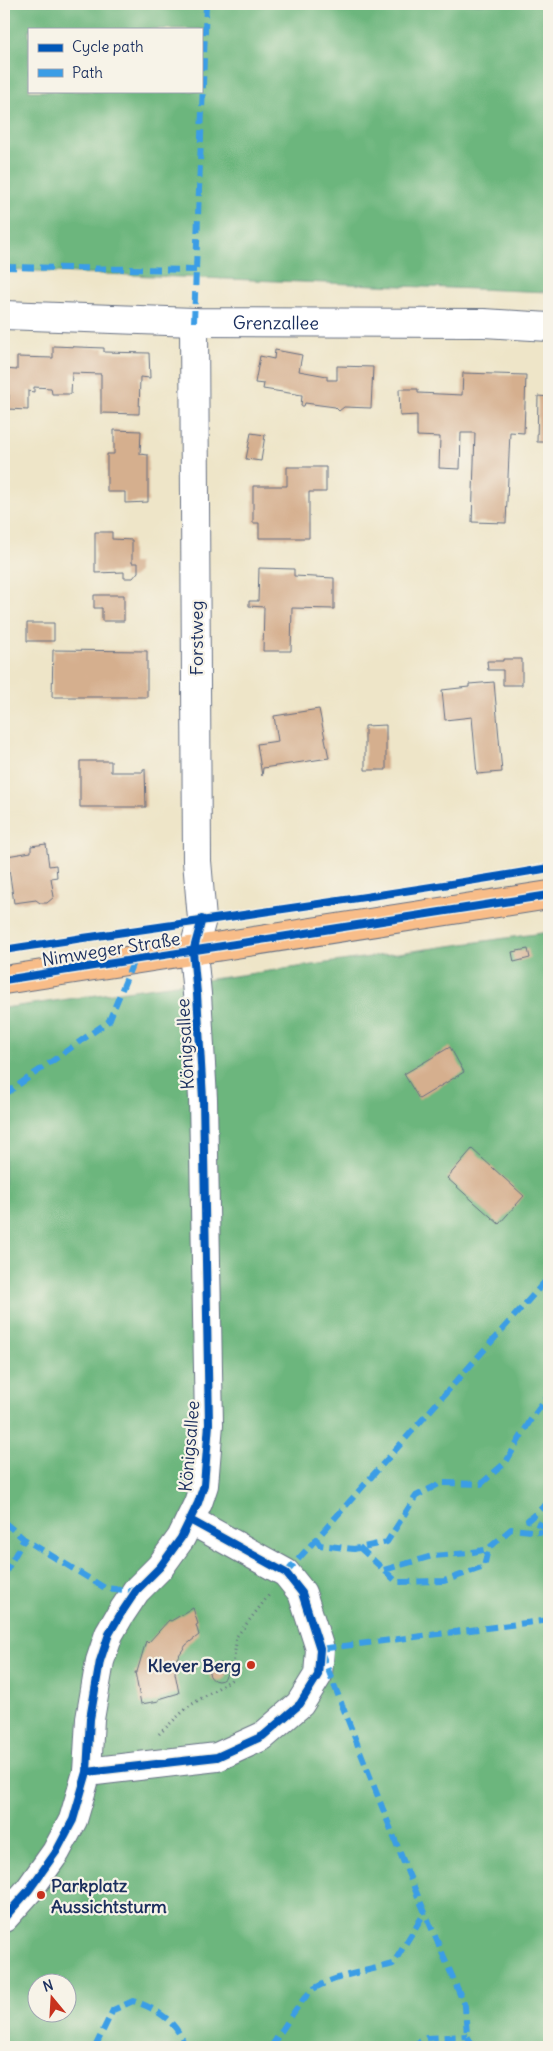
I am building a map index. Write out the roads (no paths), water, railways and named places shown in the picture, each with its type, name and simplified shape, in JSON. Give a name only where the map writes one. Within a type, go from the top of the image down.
[{"type":"main road","name":"Nimweger Straße","points":[[4,980],[549,895]]},
{"type":"street","name":"Grenzallee","points":[[4,315],[194,322],[484,322],[549,327]]},
{"type":"street","name":"Forstweg","points":[[193,952],[202,920],[197,861],[194,322]]},
{"type":"street","name":"Königsallee","points":[[4,1918],[29,1890],[56,1852],[73,1820],[86,1772],[90,1719],[100,1661],[109,1634],[136,1591],[160,1567],[181,1538],[204,1485],[209,1424],[203,1099],[193,952]]},
{"type":"street","points":[[86,1772],[217,1757],[263,1736],[300,1704],[318,1676],[320,1649],[302,1593],[286,1573],[190,1520]]},
{"type":"place","name":"Klever Berg","points":[[251,1665]]},
{"type":"place","name":"Parkplatz Aussichtsturm","points":[[41,1895]]}]
